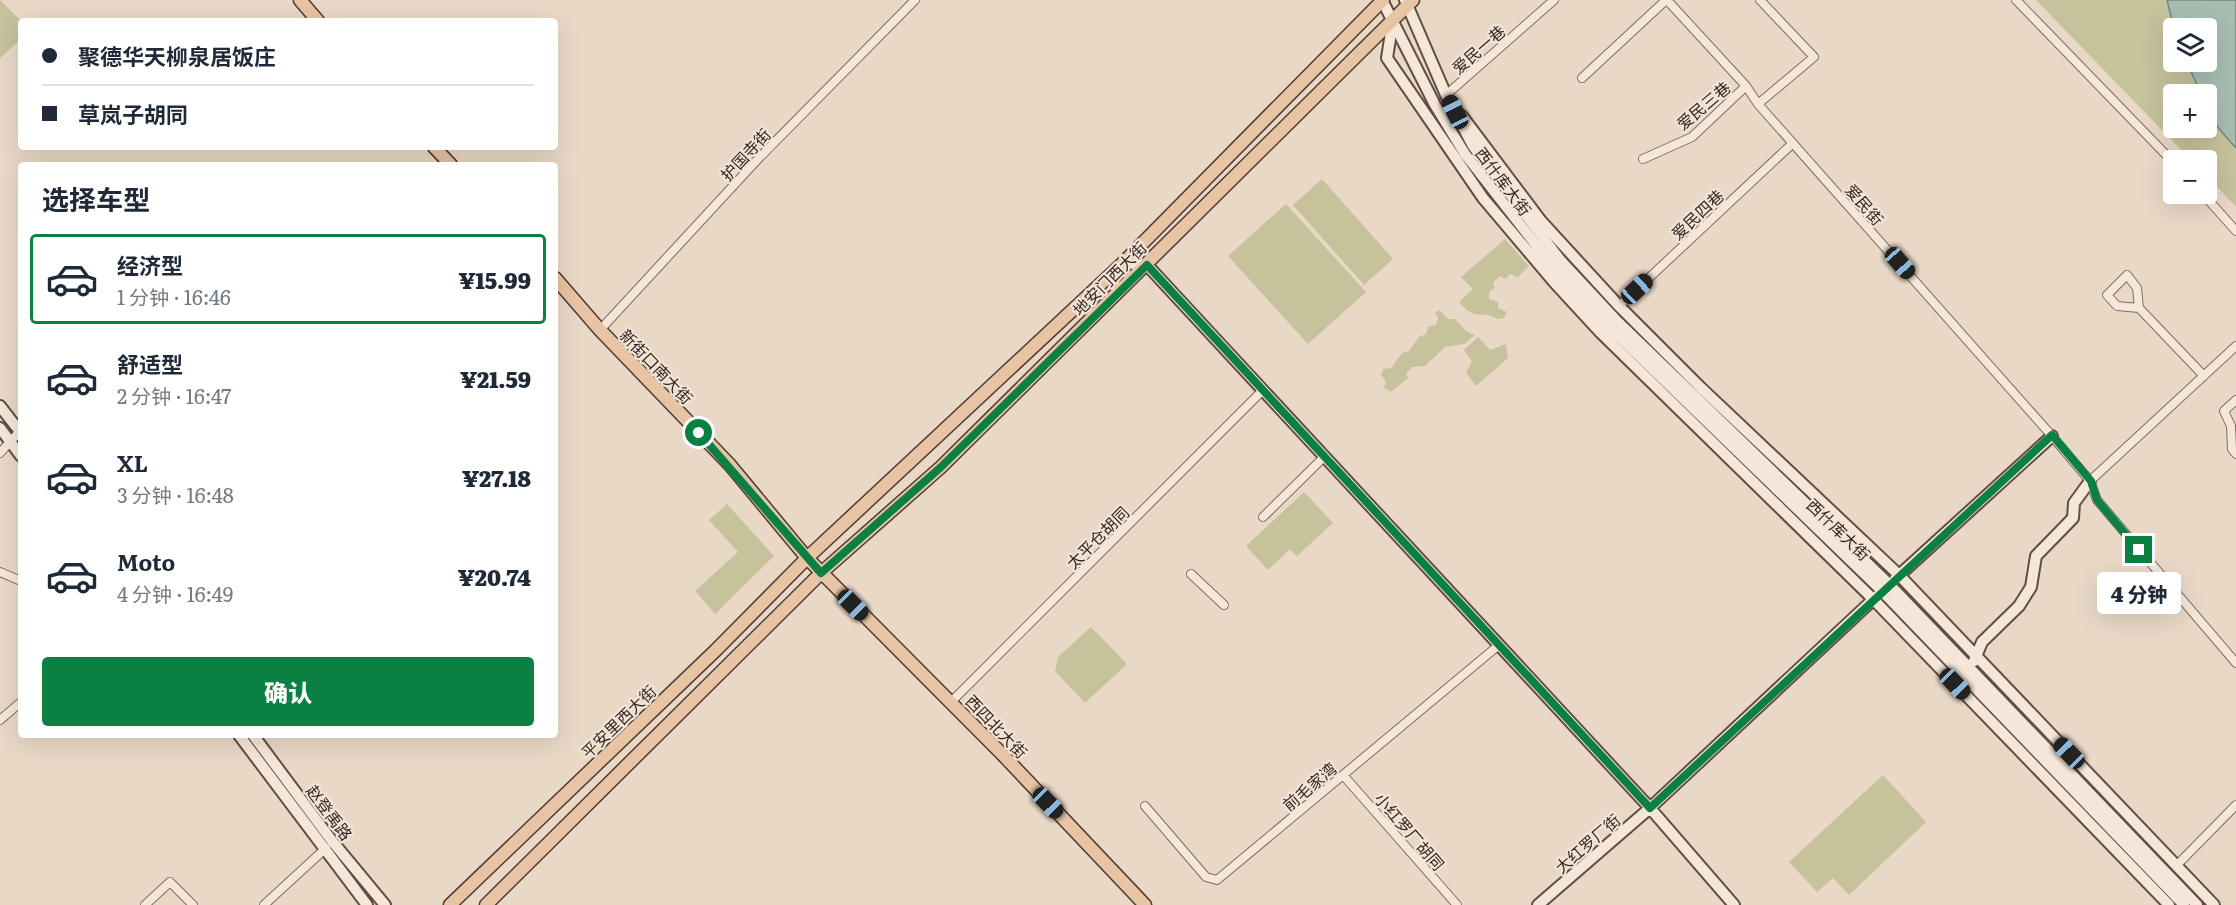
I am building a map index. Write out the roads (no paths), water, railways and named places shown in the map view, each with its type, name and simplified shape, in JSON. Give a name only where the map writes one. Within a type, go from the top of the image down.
[{"type":"main road","points":[[300,0],[315,18]]},
{"type":"main road","name":"地安门西大街","points":[[807,558],[1124,263],[1383,0]]},
{"type":"main road","name":"地安门西大街","points":[[821,573],[941,467],[1394,20],[1409,2]]},
{"type":"main road","points":[[437,150],[448,162]]},
{"type":"main road","name":"新街口南大街","points":[[558,281],[600,330],[730,465],[821,573]]},
{"type":"main road","name":"平安里西大街","points":[[450,905],[716,651],[807,558]]},
{"type":"main road","points":[[486,905],[821,573]]},
{"type":"main road","name":"西四北大街","points":[[821,573],[951,702],[1146,905]]},
{"type":"street","name":"护国寺街","points":[[600,330],[757,160],[915,0]]},
{"type":"street","points":[[1383,0],[1394,20]]},
{"type":"street","name":"爱民一巷","points":[[1446,95],[1554,0]]},
{"type":"street","points":[[1582,78],[1666,0]]},
{"type":"street","name":"爱民街","points":[[1666,0],[1746,86],[1758,104],[2052,435],[2091,481],[2097,500],[2236,663]]},
{"type":"street","points":[[1758,104],[1814,57],[1760,0]]},
{"type":"street","points":[[2016,0],[2163,152]]},
{"type":"street","name":"西什库大街","points":[[1409,2],[1446,95],[1478,154],[1561,261],[2184,905]]},
{"type":"street","name":"西什库大街","points":[[1394,20],[1387,58],[1483,198],[1517,241],[1601,333],[1881,591],[1970,669],[2197,905]]},
{"type":"street","name":"西什库大街","points":[[1394,20],[1435,105],[1465,154],[1547,260],[1608,326],[1881,591],[2169,905]]},
{"type":"street","name":"爱民三巷","points":[[1643,159],[1692,137],[1746,86]]},
{"type":"street","name":"西什库大街","points":[[1446,95],[1541,221],[1619,306],[1700,387],[1899,575],[2214,905]]},
{"type":"street","name":"爱民四巷","points":[[1619,306],[1793,143]]},
{"type":"street","points":[[2212,204],[2236,231]]},
{"type":"street","points":[[1124,263],[1147,265],[1650,808],[1734,905]]},
{"type":"street","points":[[2139,308],[2117,306],[2107,295],[2127,275],[2137,288],[2139,308],[2204,376]]},
{"type":"street","points":[[1970,669],[1982,642],[2019,606],[2031,587],[2036,556],[2073,518],[2074,503],[2091,481],[2236,345]]},
{"type":"street","name":"太平仓胡同","points":[[951,702],[1262,391]]},
{"type":"street","points":[[2236,400],[2224,411],[2231,426],[2232,449],[2236,454]]},
{"type":"street","points":[[0,406],[18,429]]},
{"type":"street","points":[[0,428],[18,452]]},
{"type":"street","points":[[0,453],[18,434]]},
{"type":"street","name":"大红罗厂街","points":[[1538,905],[1650,808],[1881,591],[2052,435]]},
{"type":"street","points":[[1263,517],[1324,457]]},
{"type":"street","points":[[0,572],[18,580]]},
{"type":"street","points":[[1191,574],[1224,605]]},
{"type":"street","name":"前毛家湾","points":[[1145,806],[1206,877],[1217,880],[1498,645]]},
{"type":"street","points":[[0,720],[18,705]]},
{"type":"street","name":"赵登禹路","points":[[241,738],[367,905]]},
{"type":"street","name":"赵登禹路","points":[[256,738],[332,841],[385,905]]},
{"type":"street","name":"小红罗厂胡同","points":[[1343,775],[1457,905]]},
{"type":"street","points":[[2177,865],[2236,805]]},
{"type":"street","points":[[264,905],[326,848]]},
{"type":"street","points":[[145,905],[170,882],[193,905]]}]
